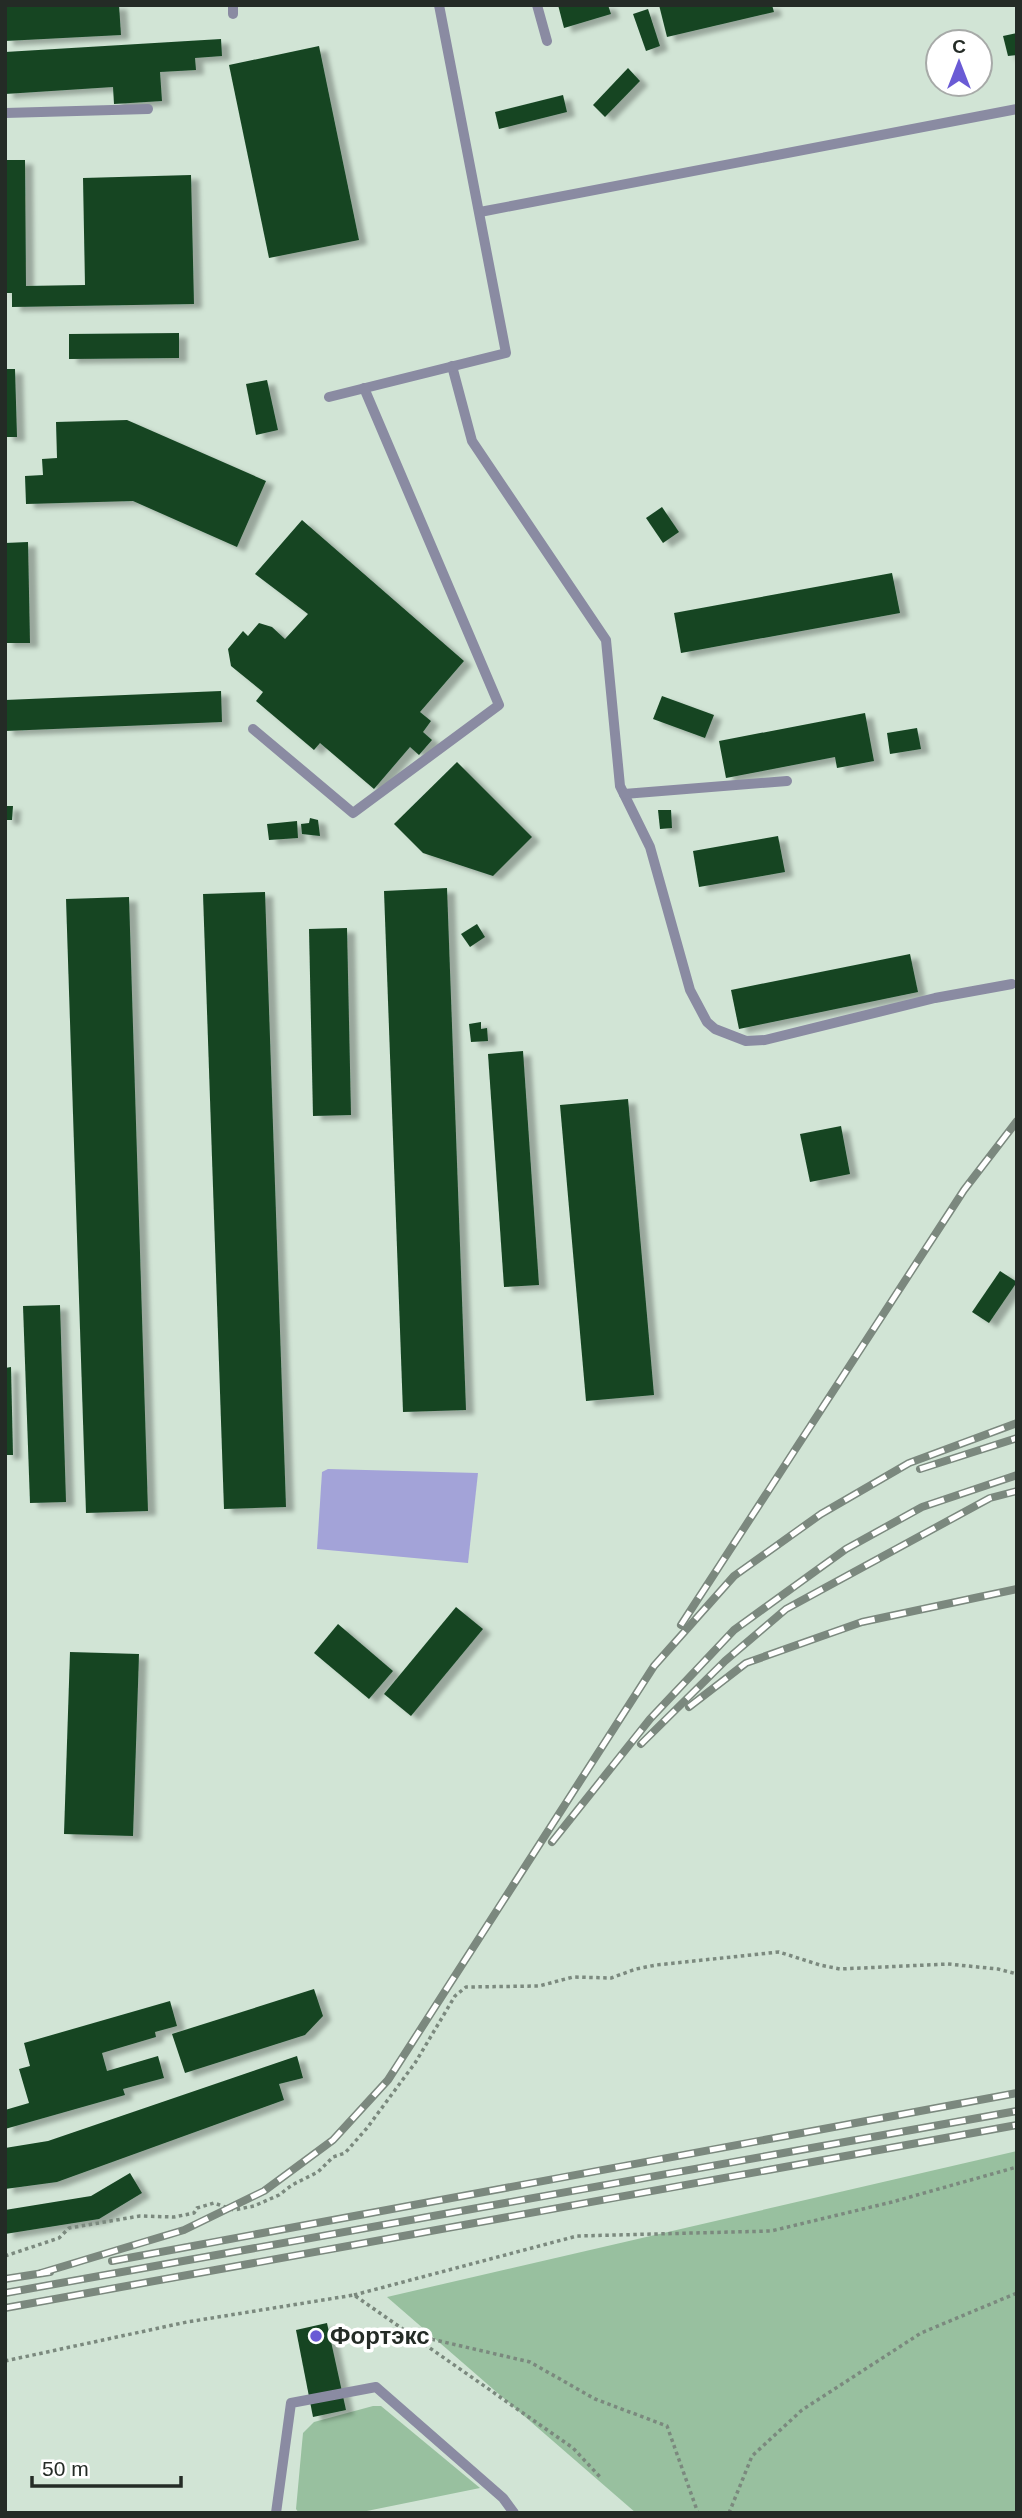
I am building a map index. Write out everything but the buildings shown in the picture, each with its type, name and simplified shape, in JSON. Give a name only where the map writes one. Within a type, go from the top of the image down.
[{"type":"lane","points":[[329,397],[506,353],[439,5]]},
{"type":"lane","points":[[537,5],[547,41]]},
{"type":"lane","points":[[5,113],[148,109]]},
{"type":"lane","points":[[480,212],[1017,109]]},
{"type":"lane","points":[[452,366],[472,442],[606,640],[620,786],[650,847],[690,990],[706,1022],[715,1029],[746,1041],[765,1040],[935,998],[1012,985]]},
{"type":"lane","points":[[253,729],[353,813],[499,705],[364,388]]},
{"type":"lane","points":[[624,794],[787,781]]},
{"type":"lane","points":[[276,2513],[291,2403],[376,2387],[503,2498],[514,2513]]},
{"type":"path","points":[[5,2256],[59,2238],[69,2228],[140,2216],[174,2217],[194,2213],[198,2208],[214,2203],[234,2210],[254,2206],[279,2195],[318,2172],[333,2157],[345,2153],[415,2063],[455,1996],[466,1987],[539,1986],[573,1977],[611,1978],[656,1965],[779,1952],[840,1969],[948,1964],[998,1969],[1017,1974]]},
{"type":"path","points":[[5,2361],[187,2322],[354,2295],[577,2236],[771,2231],[892,2202],[1017,2167]]},
{"type":"path","points":[[729,2513],[752,2455],[802,2410],[921,2333],[1017,2293]]},
{"type":"path","points":[[354,2295],[573,2448],[601,2478]]},
{"type":"path","points":[[414,2335],[530,2362],[595,2399],[667,2426],[698,2513]]},
{"type":"green space","points":[[1017,2151],[1017,2513],[636,2513],[387,2297]]},
{"type":"green space","points":[[381,2406],[480,2488],[357,2513],[299,2513],[296,2509],[303,2433],[314,2422]]},
{"type":"water","points":[[328,1469],[478,1473],[468,1563],[317,1549],[322,1472]]},
{"type":"railway","points":[[681,1625],[964,1190],[1017,1121]]},
{"type":"railway","points":[[41,2273],[184,2230],[264,2191],[333,2140],[388,2080],[654,1666],[734,1576],[821,1514],[909,1463],[1017,1423]]},
{"type":"railway","points":[[920,1469],[1017,1438]]},
{"type":"railway","points":[[552,1842],[650,1719],[734,1630],[846,1549],[922,1507],[1017,1475]]},
{"type":"railway","points":[[641,1744],[725,1661],[786,1609],[990,1498],[1017,1491]]},
{"type":"railway","points":[[689,1707],[746,1663],[862,1622],[1017,1589]]},
{"type":"railway","points":[[112,2261],[1017,2093]]},
{"type":"railway","points":[[5,2293],[1017,2111]]},
{"type":"railway","points":[[5,2308],[1017,2125]]},
{"type":"railway","points":[[5,2279],[50,2272]]},
{"type":"place","name":"Фортэкс","points":[[316,2336]]}]
